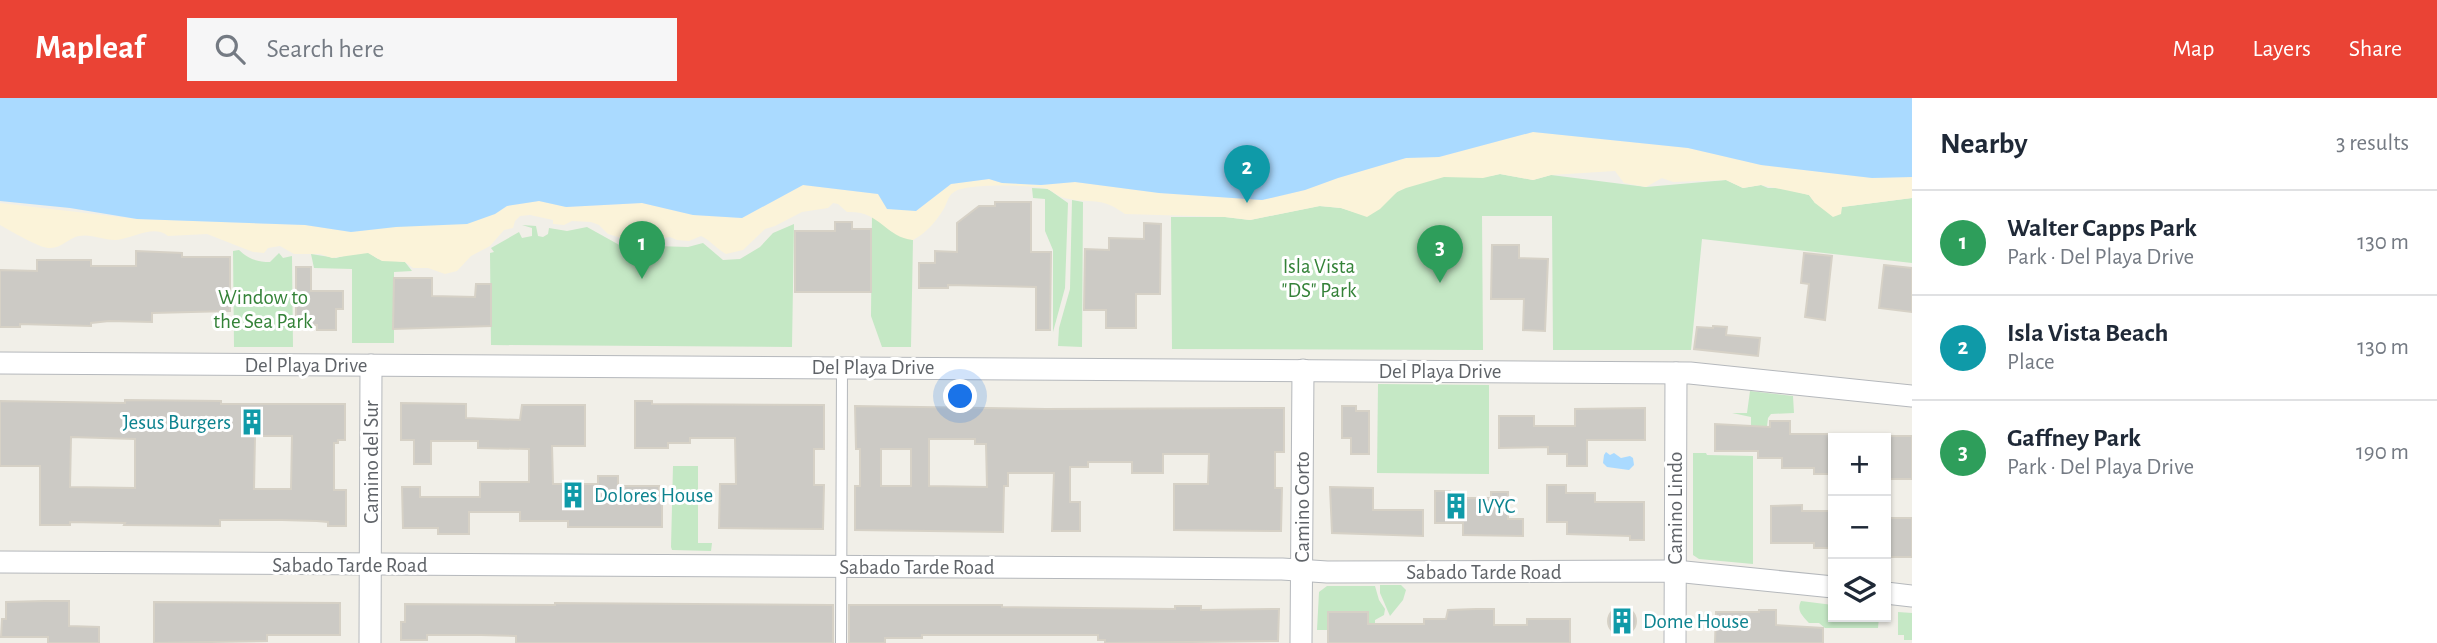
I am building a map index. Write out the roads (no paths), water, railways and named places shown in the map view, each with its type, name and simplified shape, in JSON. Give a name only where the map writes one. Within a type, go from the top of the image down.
[{"type":"street","name":"Del Playa Drive","points":[[0,363],[1676,373],[1727,375],[1912,396]]},
{"type":"street","name":"Camino del Sur","points":[[370,643],[371,365]]},
{"type":"street","name":"Camino Corto","points":[[1301,643],[1303,370]]},
{"type":"street","name":"Camino Lindo","points":[[1675,643],[1676,373]]},
{"type":"street","name":"Sabado Tarde Road","points":[[0,562],[1301,571],[1675,570],[1828,586]]},
{"type":"street","points":[[1891,594],[1912,596]]},
{"type":"lane","points":[[841,643],[842,367]]},
{"type":"water","points":[[0,98],[1912,98],[1912,177],[1872,178],[1761,165],[1688,148],[1533,132],[1439,157],[1406,158],[1305,190],[1262,200],[1159,193],[1075,182],[1041,185],[1002,183],[989,179],[951,184],[916,211],[887,209],[878,194],[803,185],[742,218],[693,215],[642,203],[566,207],[539,201],[507,206],[495,214],[467,224],[351,232],[305,225],[137,219],[70,208],[0,201]]},
{"type":"water","points":[[1606,452],[1621,458],[1630,456],[1634,465],[1629,470],[1607,467],[1603,463]]},
{"type":"place","name":"Isla Vista Beach","points":[[1247,203]]},
{"type":"place","name":"Walter Capps Park","points":[[642,279]]},
{"type":"place","name":"Gaffney Park","points":[[1440,283]]},
{"type":"place","name":"Jesus Burgers","points":[[252,422]]},
{"type":"place","name":"Dolores House","points":[[573,495]]},
{"type":"place","name":"IVYC","points":[[1456,506]]},
{"type":"place","name":"Dome House","points":[[1622,621]]},
{"type":"park label","name":"Isla Vista \"DS\" Park","points":[[1319,278]]},
{"type":"park label","name":"Window to the Sea Park","points":[[263,309]]}]
